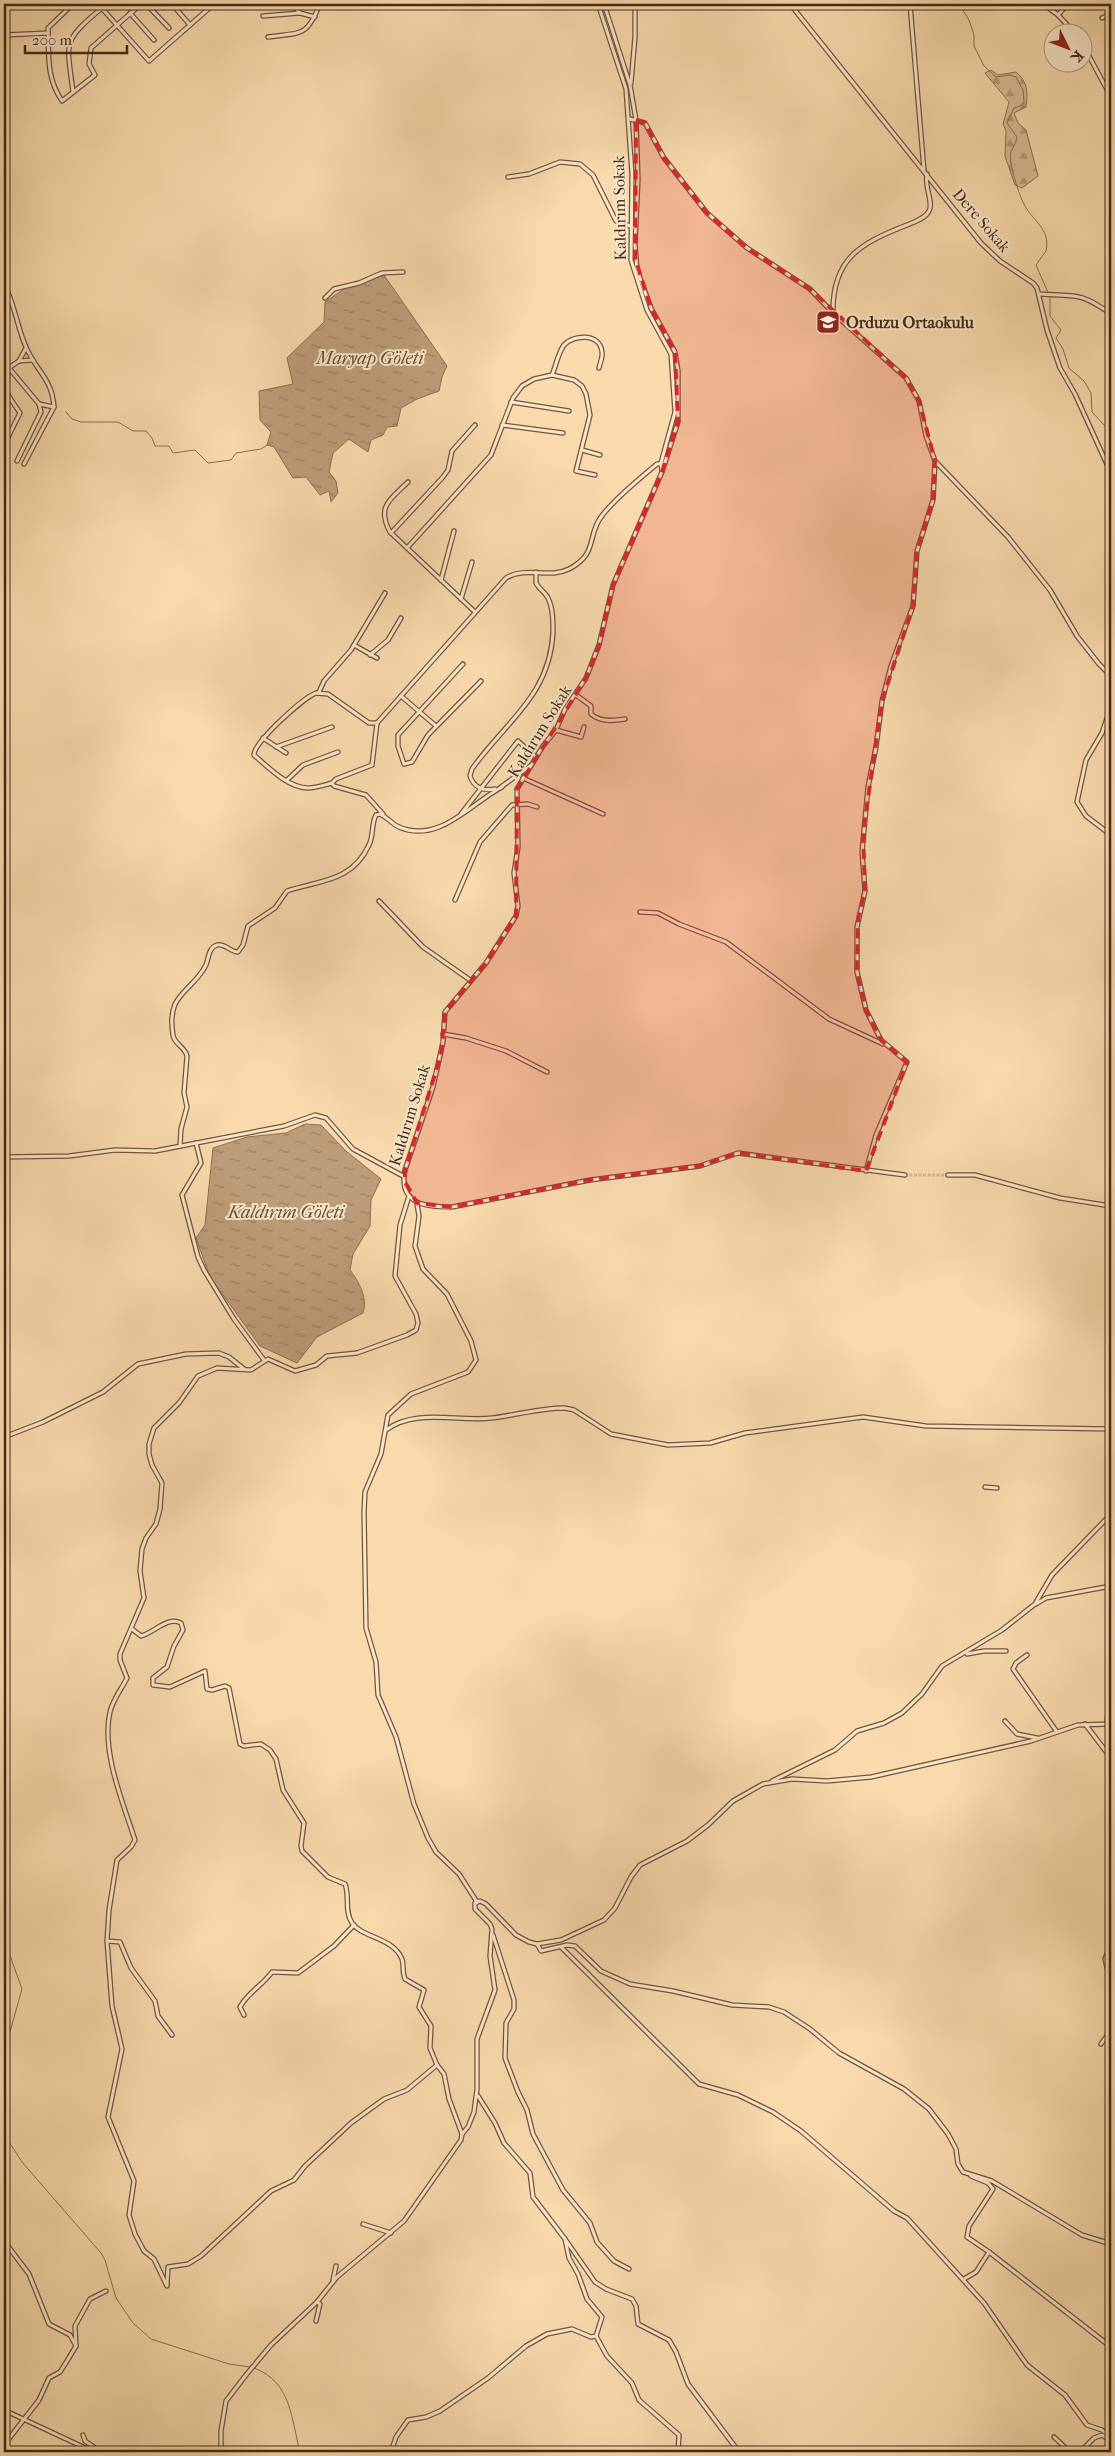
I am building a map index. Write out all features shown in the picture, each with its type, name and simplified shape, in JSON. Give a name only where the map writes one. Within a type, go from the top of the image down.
[{"type":"street","points":[[73,4],[48,28],[49,72],[53,88],[62,101],[95,75],[89,64],[91,48],[141,4]]},
{"type":"street","points":[[98,4],[149,61],[214,4]]},
{"type":"street","points":[[146,4],[169,28]]},
{"type":"street","points":[[172,4],[190,25]]},
{"type":"street","points":[[292,4],[300,13]]},
{"type":"street","points":[[268,37],[304,31],[311,25],[320,4]]},
{"type":"street","name":"Kaldırım Sokak","points":[[409,1196],[404,1176],[433,1087],[443,1034],[445,1012],[496,949],[511,927],[518,911],[514,873],[518,846],[517,789],[536,757],[556,730],[565,709],[586,678],[599,645],[613,584],[662,472],[663,463],[679,415],[676,361],[672,346],[652,308],[637,270],[630,119],[626,89],[598,4]]},
{"type":"street","points":[[604,4],[630,84],[626,89]]},
{"type":"street","name":"Kaldırım Sokak","points":[[634,227],[638,164],[636,120],[630,84],[633,74],[635,4]]},
{"type":"street","name":"Dere Sokak","points":[[790,4],[981,243],[1005,265],[1033,283],[1039,294]]},
{"type":"street","points":[[910,4],[924,170]]},
{"type":"street","points":[[1043,4],[1065,22]]},
{"type":"street","points":[[1058,15],[1068,4]]},
{"type":"street","points":[[1078,4],[1082,7]]},
{"type":"street","points":[[73,92],[69,54],[71,37],[102,8]]},
{"type":"street","points":[[263,16],[300,13],[315,17]]},
{"type":"street","points":[[130,14],[154,40]]},
{"type":"street","points":[[1102,18],[1111,14]]},
{"type":"street","points":[[4,35],[48,33]]},
{"type":"street","points":[[1092,62],[1111,97]]},
{"type":"street","points":[[630,119],[645,123],[664,158],[707,213],[747,248],[810,289],[833,313],[910,382],[919,401],[926,436],[935,461],[933,500],[916,557],[913,606],[882,701],[868,787],[863,833],[862,870],[865,891],[858,919],[857,972],[866,1010],[886,1045]]},
{"type":"street","points":[[508,177],[529,174],[556,163],[571,162],[580,164],[594,175],[616,221],[634,227]]},
{"type":"street","points":[[833,313],[834,287],[847,261],[868,241],[916,221],[928,213],[931,207],[925,186],[927,174]]},
{"type":"street","points":[[325,298],[334,289],[359,283],[382,272],[403,272]]},
{"type":"street","points":[[4,284],[26,348],[51,387],[54,407],[24,464]]},
{"type":"street","points":[[1111,314],[1082,297],[1066,294],[1039,294],[1047,330],[1060,368],[1075,394],[1111,472]]},
{"type":"street","points":[[552,375],[563,347],[579,337],[594,339],[597,342],[602,352],[600,368]]},
{"type":"street","points":[[4,371],[19,361],[26,348]]},
{"type":"street","points":[[19,361],[34,360]]},
{"type":"street","points":[[9,368],[39,404],[41,416],[17,461]]},
{"type":"street","points":[[407,548],[491,455],[511,402],[526,383],[539,377],[552,375],[577,382],[586,394],[590,415],[576,471],[595,475]]},
{"type":"street","points":[[4,389],[20,413],[5,443]]},
{"type":"street","points":[[511,402],[569,411]]},
{"type":"street","points":[[39,404],[54,407]]},
{"type":"street","points":[[391,533],[443,478],[450,465],[452,451],[475,425]]},
{"type":"street","points":[[502,425],[563,433]]},
{"type":"street","points":[[582,450],[600,455]]},
{"type":"street","points":[[935,461],[998,526],[1026,559],[1054,596],[1071,628],[1109,673]]},
{"type":"street","points":[[377,723],[369,723],[328,694],[319,692],[310,696],[263,738],[254,755],[288,780],[307,788],[332,783],[336,779],[372,765],[377,723],[506,578],[520,571],[558,573],[579,562],[587,553],[601,516],[657,464],[663,463]]},
{"type":"street","points":[[408,482],[386,504],[384,508],[385,523],[391,533],[475,612]]},
{"type":"street","points":[[441,580],[454,531]]},
{"type":"street","points":[[461,599],[472,562]]},
{"type":"street","points":[[502,787],[487,790],[481,788],[471,780],[472,769],[532,698],[546,668],[553,630],[551,606],[547,595],[536,583],[536,572]]},
{"type":"street","points":[[319,692],[324,680],[354,645],[385,593]]},
{"type":"street","points":[[370,655],[388,640],[401,618]]},
{"type":"street","points":[[354,645],[377,658]]},
{"type":"street","points":[[1111,662],[1109,673],[1111,706],[1102,733],[1086,760],[1077,802],[1086,816],[1111,836]]},
{"type":"street","points":[[463,664],[398,737],[398,746],[404,764],[412,762],[428,734],[480,681]]},
{"type":"street","points":[[576,695],[591,706],[591,714],[595,717],[610,721],[625,719]]},
{"type":"street","points":[[400,696],[436,726]]},
{"type":"street","points":[[276,747],[332,727]]},
{"type":"street","points":[[556,730],[581,737],[584,727]]},
{"type":"street","points":[[263,738],[286,753]]},
{"type":"street","points":[[460,814],[518,741],[536,757]]},
{"type":"street","points":[[288,780],[303,765],[338,752]]},
{"type":"street","points":[[180,1146],[181,1129],[188,1107],[184,1093],[188,1056],[173,1038],[172,1014],[178,997],[205,966],[213,947],[223,945],[233,951],[240,950],[248,926],[276,908],[287,891],[322,883],[354,867],[369,845],[374,832],[374,818],[380,814],[401,828],[421,830],[444,826],[531,765]]},
{"type":"street","points":[[523,778],[603,814]]},
{"type":"street","points":[[332,783],[334,786],[366,795],[386,817]]},
{"type":"street","points":[[455,900],[480,842],[496,822],[516,803],[537,807]]},
{"type":"street","points":[[379,901],[423,947],[470,980]]},
{"type":"street","points":[[640,912],[658,913],[679,924],[726,942],[829,1019],[886,1045],[907,1062],[876,1135],[866,1171]]},
{"type":"street","points":[[443,1034],[466,1038],[506,1052],[547,1072]]},
{"type":"street","points":[[4,1157],[69,1156],[122,1150],[148,1152],[238,1137],[284,1126],[308,1116],[319,1116],[328,1120],[353,1149],[404,1176]]},
{"type":"street","points":[[196,1143],[201,1163],[182,1195],[198,1256],[223,1302],[264,1360]]},
{"type":"street","points":[[437,2065],[406,2090],[384,2099],[351,2123],[305,2166],[294,2180],[271,2192],[201,2256],[188,2264],[168,2268],[167,2286],[154,2259],[144,2251],[135,2234],[129,2215],[134,2181],[108,2117],[122,2049],[113,2016],[107,1941],[115,1863],[135,1842],[112,1762],[107,1730],[115,1697],[127,1678],[119,1658],[145,1594],[140,1572],[143,1545],[156,1524],[161,1501],[161,1479],[153,1468],[149,1454],[154,1428],[179,1403],[198,1376],[217,1368],[253,1369],[264,1360],[276,1360],[295,1371],[316,1365],[327,1356],[357,1353],[416,1330],[418,1323],[416,1314],[394,1276],[400,1225],[409,1196],[417,1203],[431,1206],[461,1206],[590,1180],[700,1166],[738,1153],[905,1175]]},
{"type":"street","points":[[948,1175],[975,1175],[1060,1198],[1111,1206]]},
{"type":"street","points":[[417,1203],[419,1216],[416,1246],[423,1269],[447,1294],[471,1341],[476,1360],[473,1368],[468,1372],[416,1392],[402,1401],[388,1414],[381,1454],[366,1486],[364,1503],[366,1628],[376,1662],[377,1690],[396,1737],[414,1804],[436,1852],[458,1874],[477,1902],[486,1904],[516,1935],[537,1944],[541,1951],[575,1946],[601,1970],[630,1984],[673,1991],[732,2005],[778,2009],[791,2015],[839,2053],[904,2088],[929,2109],[948,2134],[956,2149],[960,2168],[968,2175],[988,2183],[993,2190],[966,2234],[967,2237],[1111,2347]]},
{"type":"street","points":[[4,1437],[58,1415],[109,1389],[138,1364],[186,1354],[218,1353],[229,1357],[245,1370]]},
{"type":"street","points":[[386,1430],[402,1420],[449,1417],[491,1418],[565,1408],[574,1410],[611,1434],[668,1445],[710,1443],[752,1432],[862,1417],[926,1426],[1111,1430]]},
{"type":"street","points":[[985,1486],[997,1488]]},
{"type":"street","points":[[1035,1604],[1052,1574],[1111,1514]]},
{"type":"street","points":[[771,1782],[787,1772],[835,1750],[857,1731],[874,1727],[897,1717],[918,1698],[942,1666],[1002,1630],[1035,1604],[1046,1598],[1111,1586]]},
{"type":"street","points":[[131,1629],[135,1634],[141,1636],[170,1622],[177,1621],[183,1626],[182,1633],[174,1646],[168,1665],[153,1678],[152,1683],[157,1687],[170,1688],[203,1671],[207,1674],[207,1688],[212,1690],[225,1686],[229,1688],[239,1742],[244,1746],[261,1744],[273,1754],[283,1790],[305,1826],[301,1848],[328,1877],[345,1884],[348,1917],[354,1925],[386,1942],[401,1958],[405,1979],[424,1990],[419,2007],[432,2026],[429,2045],[437,2065],[444,2074],[449,2099],[462,2134]]},
{"type":"street","points":[[964,1654],[984,1651],[1006,1651]]},
{"type":"street","points":[[1026,1655],[1016,1663],[1013,1669],[1057,1732]]},
{"type":"street","points":[[537,1944],[576,1934],[604,1920],[615,1908],[631,1877],[640,1865],[692,1838],[739,1796],[755,1787],[771,1782],[792,1779],[838,1781],[871,1777],[1039,1739],[1084,1724],[1109,1724],[1111,1668]]},
{"type":"street","points":[[1005,1721],[1017,1734],[1039,1739]]},
{"type":"street","points":[[1084,1724],[1111,1758]]},
{"type":"street","points":[[477,1902],[475,1909],[490,1924],[514,2000],[514,2009],[506,2023],[505,2058],[527,2110],[533,2134],[563,2190],[590,2223],[597,2242],[614,2261],[629,2269]]},
{"type":"street","points":[[244,2016],[240,2007],[243,2001],[264,1983],[272,1972],[298,1973],[334,1946],[354,1925]]},
{"type":"street","points":[[221,2452],[221,2431],[226,2401],[246,2375],[259,2359],[317,2302],[333,2282],[356,2259],[391,2233],[404,2220],[461,2140],[462,2134],[470,2122],[477,2096],[476,2039],[494,1993],[490,1956],[493,1935]]},
{"type":"street","points":[[107,1941],[120,1942],[132,1968],[155,2001],[158,2016],[172,2035]]},
{"type":"street","points":[[1111,1943],[1105,1959],[1111,1984]]},
{"type":"street","points":[[561,1947],[699,2084],[759,2104],[801,2131],[894,2211],[907,2218],[929,2245],[964,2279],[984,2303],[1027,2365],[1064,2395],[1087,2425],[1102,2430],[1111,2439]]},
{"type":"street","points":[[1101,2044],[1111,2030]]},
{"type":"street","points":[[477,2096],[495,2123],[504,2143],[530,2173],[529,2181],[534,2197],[595,2282],[606,2289],[632,2299],[636,2306],[638,2324],[668,2340],[676,2352],[688,2384],[739,2452]]},
{"type":"street","points":[[968,2175],[983,2177],[992,2181],[1050,2214],[1070,2229],[1094,2240],[1111,2244]]},
{"type":"street","points":[[363,2224],[391,2233]]},
{"type":"street","points":[[565,2239],[569,2258],[578,2274],[587,2299],[602,2317],[598,2324],[596,2336],[607,2356],[632,2383],[639,2400],[679,2435],[678,2452]]},
{"type":"street","points":[[4,2241],[29,2274],[49,2324],[70,2335],[76,2346]]},
{"type":"street","points":[[964,2279],[976,2272],[989,2252]]},
{"type":"street","points":[[333,2282],[336,2266]]},
{"type":"street","points":[[4,2445],[39,2400],[46,2382],[60,2372],[76,2346],[75,2326],[90,2299],[106,2290]]},
{"type":"street","points":[[316,2321],[320,2304],[317,2302]]},
{"type":"street","points":[[391,2452],[396,2437],[408,2420],[440,2411],[488,2378],[546,2334],[572,2329],[591,2337],[596,2336]]},
{"type":"street","points":[[4,2410],[24,2418],[72,2444],[94,2452],[94,2447],[85,2441],[83,2435]]},
{"type":"street","points":[[1080,2452],[1094,2438],[1102,2435],[1111,2439]]},
{"type":"street","points":[[1054,2436],[1070,2452]]},
{"type":"highlighted area","points":[[636,120],[645,123],[664,158],[707,213],[747,248],[810,289],[906,378],[919,401],[935,461],[933,500],[917,551],[913,606],[882,701],[863,833],[865,891],[858,919],[857,972],[866,1010],[881,1040],[907,1062],[866,1171],[738,1153],[700,1166],[590,1180],[452,1207],[417,1203],[405,1182],[405,1170],[441,1055],[445,1012],[486,963],[516,916],[517,789],[586,678],[599,645],[613,585],[662,472],[678,422],[675,352],[651,308],[635,258]]},
{"type":"green space","points":[[991,70],[998,75],[1016,72],[1025,84],[1026,107],[1014,113],[1018,123],[1026,130],[1038,176],[1022,188],[1015,185],[1005,156],[1006,131],[1003,124],[1009,102],[985,73]]},
{"type":"water","name":"Maryap Göleti","points":[[384,275],[447,366],[439,391],[417,399],[401,408],[397,426],[387,427],[383,435],[371,440],[368,452],[349,439],[333,453],[329,472],[336,481],[338,493],[331,502],[329,491],[320,495],[306,477],[293,478],[274,447],[267,445],[271,432],[260,420],[259,391],[293,384],[287,358],[324,322],[325,302],[344,289]]},
{"type":"water","name":"Kaldırım Göleti","points":[[305,1124],[321,1125],[346,1151],[381,1179],[371,1200],[370,1226],[353,1254],[350,1270],[357,1280],[363,1296],[363,1313],[317,1337],[297,1363],[260,1346],[210,1277],[196,1238],[205,1225],[213,1148],[247,1137],[286,1133]]},
{"type":"waterway","points":[[959,4],[969,20],[974,35],[974,46],[984,66],[996,77],[1010,75],[1016,77],[1023,90],[1024,102],[1014,108],[1007,123],[1017,137],[1010,157],[1012,170],[1027,210],[1040,225],[1046,236],[1046,251],[1036,265],[1050,297],[1050,316],[1061,330],[1056,338],[1063,349],[1069,368],[1084,381],[1091,393],[1092,412],[1105,426],[1111,440]]},
{"type":"waterway","points":[[66,412],[72,419],[81,422],[118,422],[133,431],[146,431],[152,438],[155,446],[169,446],[173,453],[195,450],[208,463],[231,460],[236,453],[261,449],[267,445]]},
{"type":"waterway","points":[[4,1939],[22,1989],[4,2053]]},
{"type":"waterway","points":[[4,2134],[22,2162],[101,2253],[105,2260],[116,2298],[133,2323],[151,2339],[229,2364],[250,2367]]},
{"type":"waterway","points":[[254,2368],[267,2374],[283,2392],[292,2415],[300,2452]]},
{"type":"tunnel","points":[[905,1175],[948,1175]]},
{"type":"place","name":"Orduzu Ortaokulu","points":[[828,322]]}]
